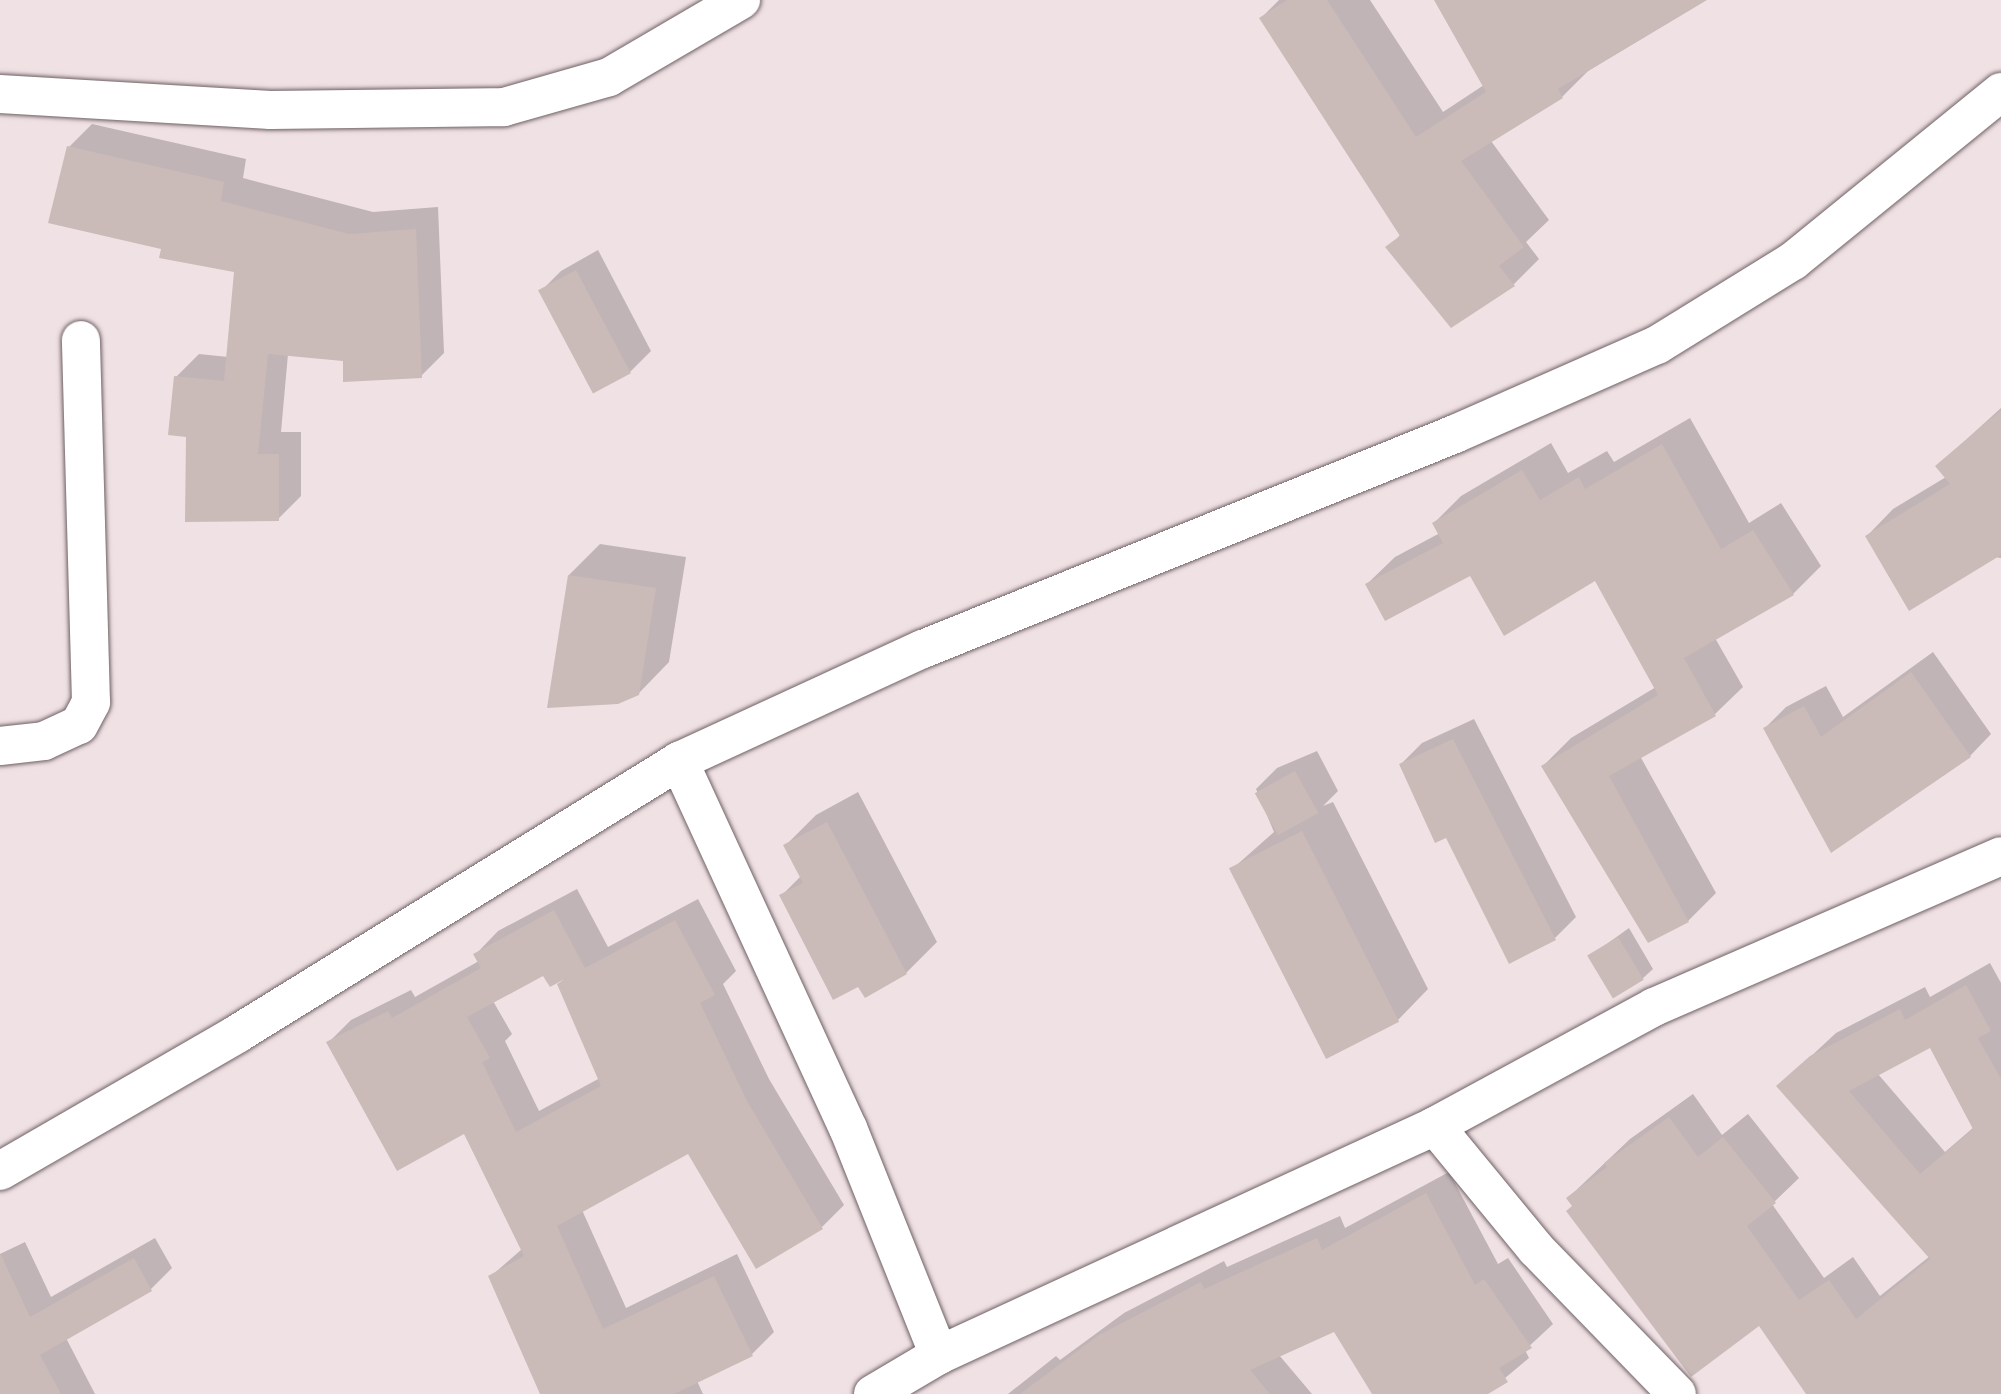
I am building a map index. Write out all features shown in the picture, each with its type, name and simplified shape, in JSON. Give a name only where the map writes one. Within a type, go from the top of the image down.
[{"type":"street","points":[[0,94],[271,110],[504,107],[610,77],[741,0]]},
{"type":"street","points":[[0,1171],[237,1034],[679,761],[923,649],[1455,434],[1657,345],[1793,261],[2001,92]]},
{"type":"street","points":[[0,746],[44,741],[79,725],[91,702],[81,340]]},
{"type":"street","points":[[679,761],[848,1128],[939,1355]]},
{"type":"street","points":[[873,1394],[939,1355],[1435,1126],[1654,1007],[2001,856]]},
{"type":"street","points":[[1435,1126],[1536,1249],[1677,1394]]},
{"type":"building","points":[[1287,0],[1327,0],[1416,137],[1486,92],[1434,0],[1707,0],[1558,89],[1563,98],[1461,161],[1524,247],[1499,266],[1515,286],[1451,328],[1385,247],[1400,236],[1259,18]]},
{"type":"building","points":[[67,146],[224,182],[221,201],[349,234],[416,229],[422,378],[343,382],[343,361],[268,354],[258,454],[279,454],[279,521],[185,522],[186,437],[168,435],[174,376],[224,381],[234,272],[159,258],[161,249],[48,223]]},
{"type":"building","points":[[576,270],[631,373],[593,393],[538,290]]},
{"type":"building","points":[[2001,410],[2001,555],[1909,611],[1865,536],[1950,484],[1935,466]]},
{"type":"building","points":[[1662,444],[1721,549],[1753,530],[1794,595],[1684,658],[1716,716],[1609,776],[1689,922],[1648,943],[1541,766],[1658,695],[1595,581],[1504,636],[1470,576],[1385,621],[1365,584],[1443,543],[1432,523],[1522,470],[1540,500],[1579,477],[1585,489]]},
{"type":"building","points":[[568,575],[656,588],[639,695],[618,704],[547,708]]},
{"type":"building","points":[[1911,672],[1971,757],[1831,853],[1763,728],[1804,706],[1821,737]]},
{"type":"building","points":[[1453,739],[1556,940],[1509,964],[1446,838],[1435,843],[1399,764]]},
{"type":"building","points":[[1295,771],[1318,813],[1278,835],[1255,793]]},
{"type":"building","points":[[827,822],[907,974],[865,998],[858,987],[833,1000],[779,895],[803,883],[783,845]]},
{"type":"building","points":[[1302,831],[1399,1022],[1326,1059],[1229,868]]},
{"type":"building","points":[[554,910],[585,968],[675,920],[715,995],[700,1003],[747,1101],[823,1229],[756,1269],[688,1154],[557,1226],[603,1329],[714,1276],[753,1356],[674,1394],[540,1394],[488,1276],[524,1256],[464,1134],[397,1171],[326,1042],[388,1011],[392,1018],[481,968],[473,954]],"holes":[[[574,974],[557,984],[601,1086],[516,1132],[482,1062],[490,1058],[467,1017],[543,976],[550,987]]]},
{"type":"building","points":[[1618,937],[1644,980],[1613,998],[1587,956]]},
{"type":"building","points":[[1966,985],[1991,1031],[1978,1038],[2001,1079],[2001,1394],[1806,1394],[1759,1326],[1691,1377],[1566,1211],[1572,1206],[1566,1198],[1607,1167],[1604,1163],[1669,1117],[1698,1157],[1723,1137],[1776,1203],[1747,1226],[1799,1300],[1829,1280],[1856,1319],[1930,1259],[1776,1086],[1810,1056],[1900,1009],[1905,1020]],"holes":[[[1930,1048],[1973,1129],[1920,1174],[1849,1091]]]},
{"type":"building","points":[[1426,1193],[1475,1285],[1484,1279],[1532,1348],[1499,1368],[1508,1382],[1488,1394],[1372,1394],[1334,1332],[1250,1370],[1270,1394],[1020,1394],[1099,1335],[1201,1282],[1204,1289],[1317,1238],[1322,1250]]},
{"type":"building","points":[[0,1253],[30,1317],[134,1258],[152,1291],[40,1355],[61,1394],[0,1394]]}]
